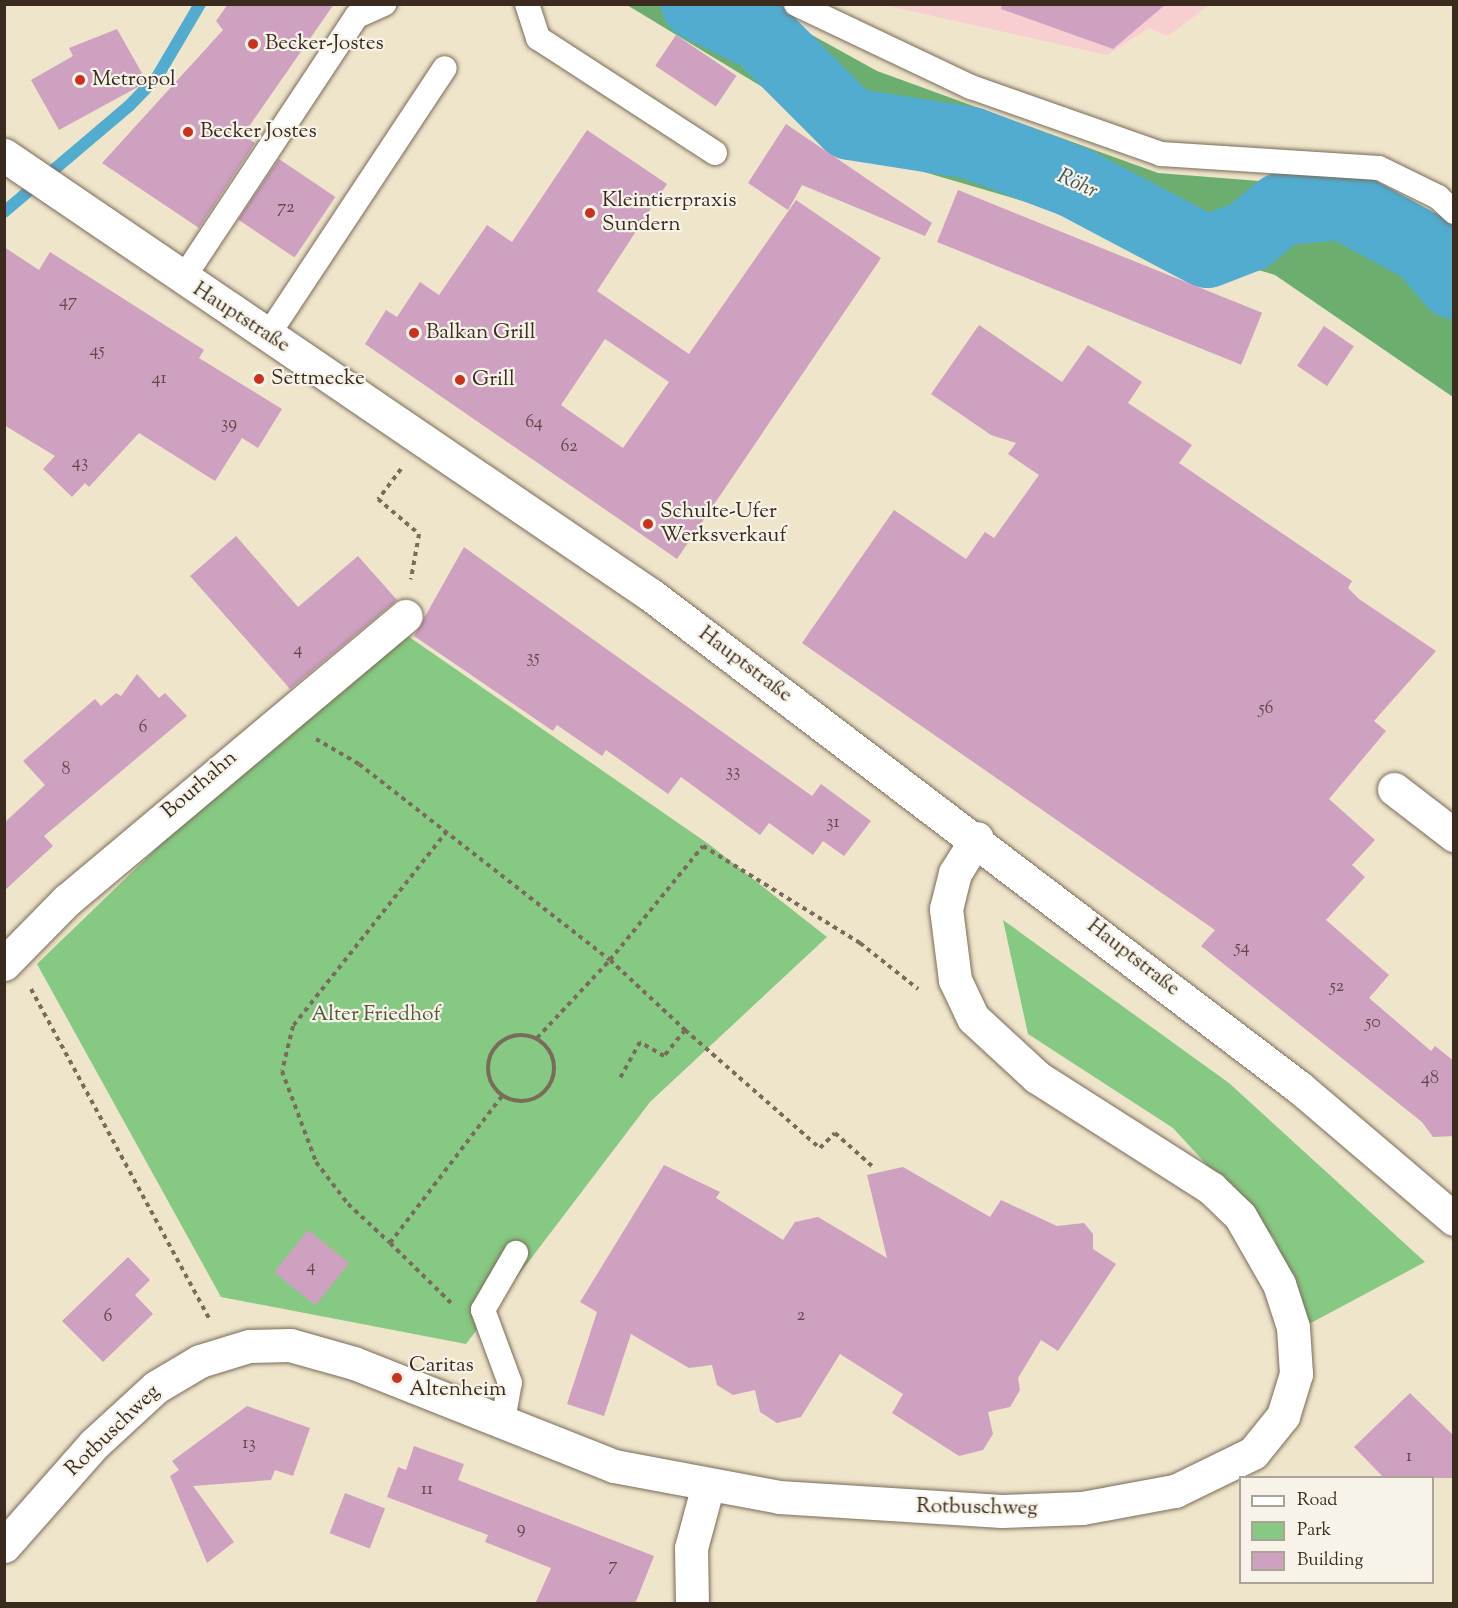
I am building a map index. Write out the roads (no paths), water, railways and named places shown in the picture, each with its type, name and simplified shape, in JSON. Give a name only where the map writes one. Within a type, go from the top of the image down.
[{"type":"street","name":"Hauptstraße","points":[[6,156],[182,280],[425,438],[651,595],[977,838],[1300,1088],[1454,1219]]},
{"type":"street","name":"Bourhahn","points":[[8,960],[67,900],[279,718],[405,616]]},
{"type":"street","points":[[1394,789],[1454,835]]},
{"type":"street","name":"Rotbuschweg","points":[[4,1546],[129,1409],[165,1382],[222,1351],[269,1345],[315,1351],[398,1378],[614,1466],[778,1497],[935,1508],[1082,1508],[1131,1501],[1208,1479],[1253,1453],[1283,1416],[1296,1374],[1293,1327],[1279,1284],[1240,1216],[1211,1188],[1015,1059],[988,1036],[963,1001],[946,909],[955,873],[977,838]]},
{"type":"street","points":[[692,1604],[691,1548],[708,1485]]},
{"type":"lane","points":[[182,280],[357,16],[384,4]]},
{"type":"lane","points":[[527,4],[538,38],[716,153]]},
{"type":"lane","points":[[796,4],[971,87],[1161,154],[1379,168],[1438,197],[1454,212]]},
{"type":"lane","points":[[267,335],[445,68]]},
{"type":"lane","points":[[503,1422],[510,1383],[483,1310],[516,1253]]},
{"type":"waterway","name":"Settmecke","points":[[4,212],[129,106],[157,77],[200,4]]},
{"type":"waterway","name":"Röhr","points":[[697,4],[762,36],[850,124],[971,143],[1074,182],[1207,252],[1249,236],[1281,209],[1343,204],[1424,248],[1454,283]]},
{"type":"place","name":"Becker-Jostes","points":[[253,44]]},
{"type":"place","name":"Metropol","points":[[80,80]]},
{"type":"place","name":"Becker Jostes","points":[[188,132]]},
{"type":"place","name":"Kleintierpraxis Sundern","points":[[590,213]]},
{"type":"place","name":"Balkan Grill","points":[[414,333]]},
{"type":"place","name":"Settmecke","points":[[259,379]]},
{"type":"place","name":"Grill","points":[[460,380]]},
{"type":"place","name":"Schulte-Ufer Werksverkauf","points":[[648,524]]},
{"type":"place","name":"Caritas Altenheim","points":[[397,1378]]},
{"type":"park label","name":"Alter Friedhof","points":[[376,1015]]}]
